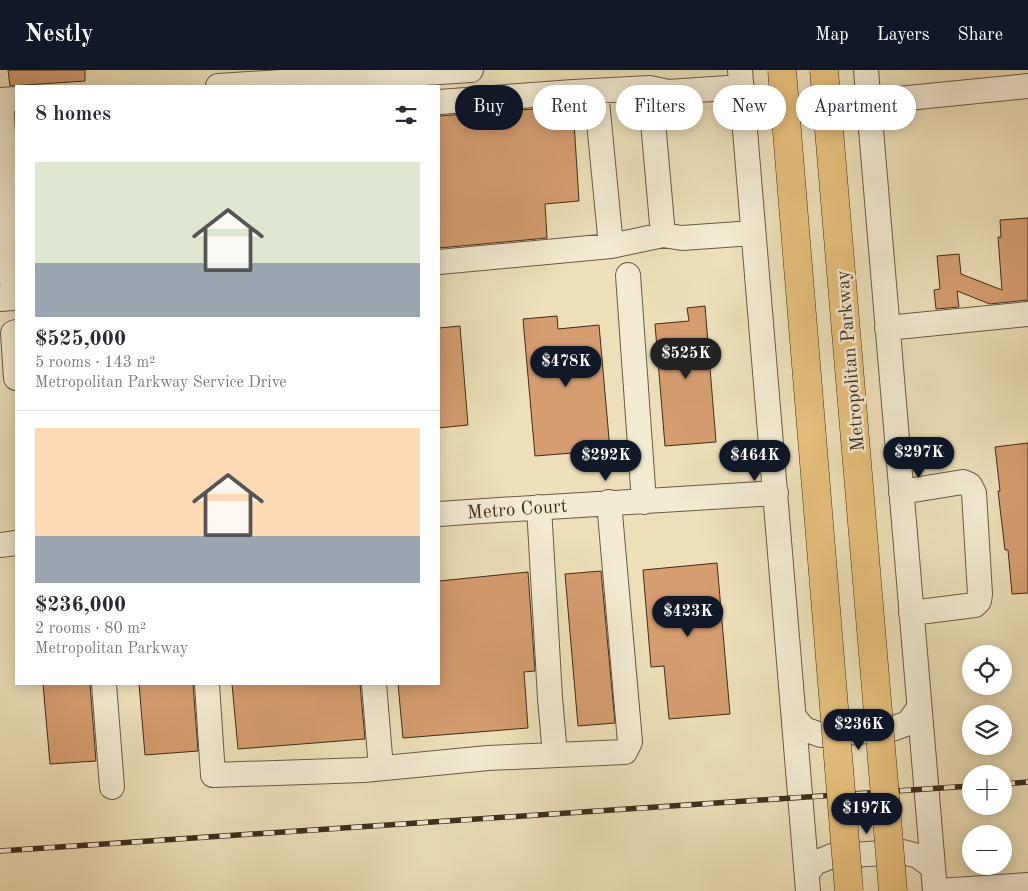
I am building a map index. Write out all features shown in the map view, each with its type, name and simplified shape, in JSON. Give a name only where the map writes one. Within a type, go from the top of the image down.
[{"type":"main road","points":[[782,70],[849,891]]},
{"type":"main road","name":"Metropolitan Parkway","points":[[824,70],[893,891]]},
{"type":"street","points":[[219,70],[219,85]]},
{"type":"street","points":[[235,85],[471,70]]},
{"type":"street","points":[[866,70],[867,85]]},
{"type":"street","points":[[703,85],[741,78],[808,882]]},
{"type":"street","points":[[916,97],[1028,86]]},
{"type":"street","points":[[440,102],[533,95]]},
{"type":"street","points":[[0,299],[13,298],[5,246],[1,146],[6,100]]},
{"type":"street","points":[[600,130],[611,246]]},
{"type":"street","points":[[654,130],[663,235]]},
{"type":"street","points":[[870,130],[936,891],[1028,885]]},
{"type":"street","points":[[440,262],[611,246],[663,235],[682,238],[754,233]]},
{"type":"street","points":[[628,274],[644,502]]},
{"type":"street","points":[[887,328],[1028,314]]},
{"type":"street","points":[[15,332],[13,332],[15,363]]},
{"type":"street","points":[[901,492],[963,482],[970,485],[974,493],[979,601],[975,605],[911,613]]},
{"type":"street","name":"Metro Court","points":[[440,514],[776,493]]},
{"type":"street","points":[[207,685],[213,775],[381,768],[488,758],[625,752],[630,742],[609,502]]},
{"type":"street","points":[[539,507],[555,755]]},
{"type":"street","points":[[0,545],[15,544]]},
{"type":"street","points":[[104,685],[112,787]]},
{"type":"street","points":[[374,685],[381,768]]},
{"type":"street","points":[[794,718],[804,728],[821,735],[892,729],[908,723],[919,708]]},
{"type":"street","points":[[808,882],[815,863],[832,856],[903,852],[918,856],[933,867]]},
{"type":"building","points":[[8,70],[85,70],[85,81],[10,86]]},
{"type":"building","points":[[533,109],[533,130],[575,130],[579,201],[545,204],[547,238],[440,248],[440,116],[455,115],[455,130],[523,130],[523,110]]},
{"type":"building","points":[[1028,218],[1028,300],[990,304],[957,291],[959,307],[936,309],[934,290],[940,289],[937,256],[959,254],[961,274],[1002,290],[998,237],[1001,237],[1000,220]]},
{"type":"building","points":[[705,306],[716,442],[665,446],[655,324],[689,321],[687,308]]},
{"type":"building","points":[[557,316],[558,329],[599,325],[610,450],[535,456],[523,319]]},
{"type":"building","points":[[460,326],[468,425],[440,428],[440,328]]},
{"type":"building","points":[[1028,443],[1028,593],[1012,594],[1008,550],[1005,550],[998,491],[1000,491],[995,447]]},
{"type":"building","points":[[717,563],[730,714],[669,719],[664,666],[651,667],[643,570]]},
{"type":"building","points":[[601,571],[615,723],[578,726],[565,574]]},
{"type":"building","points":[[528,572],[535,671],[524,672],[528,728],[403,738],[398,685],[440,685],[440,581]]},
{"type":"building","points":[[43,685],[90,685],[96,761],[50,764]]},
{"type":"building","points":[[139,685],[193,685],[198,751],[145,755]]},
{"type":"building","points":[[232,685],[360,685],[365,739],[238,749]]},
{"type":"railway","points":[[1012,783],[1028,782]]},
{"type":"railway","points":[[0,851],[962,787]]}]
